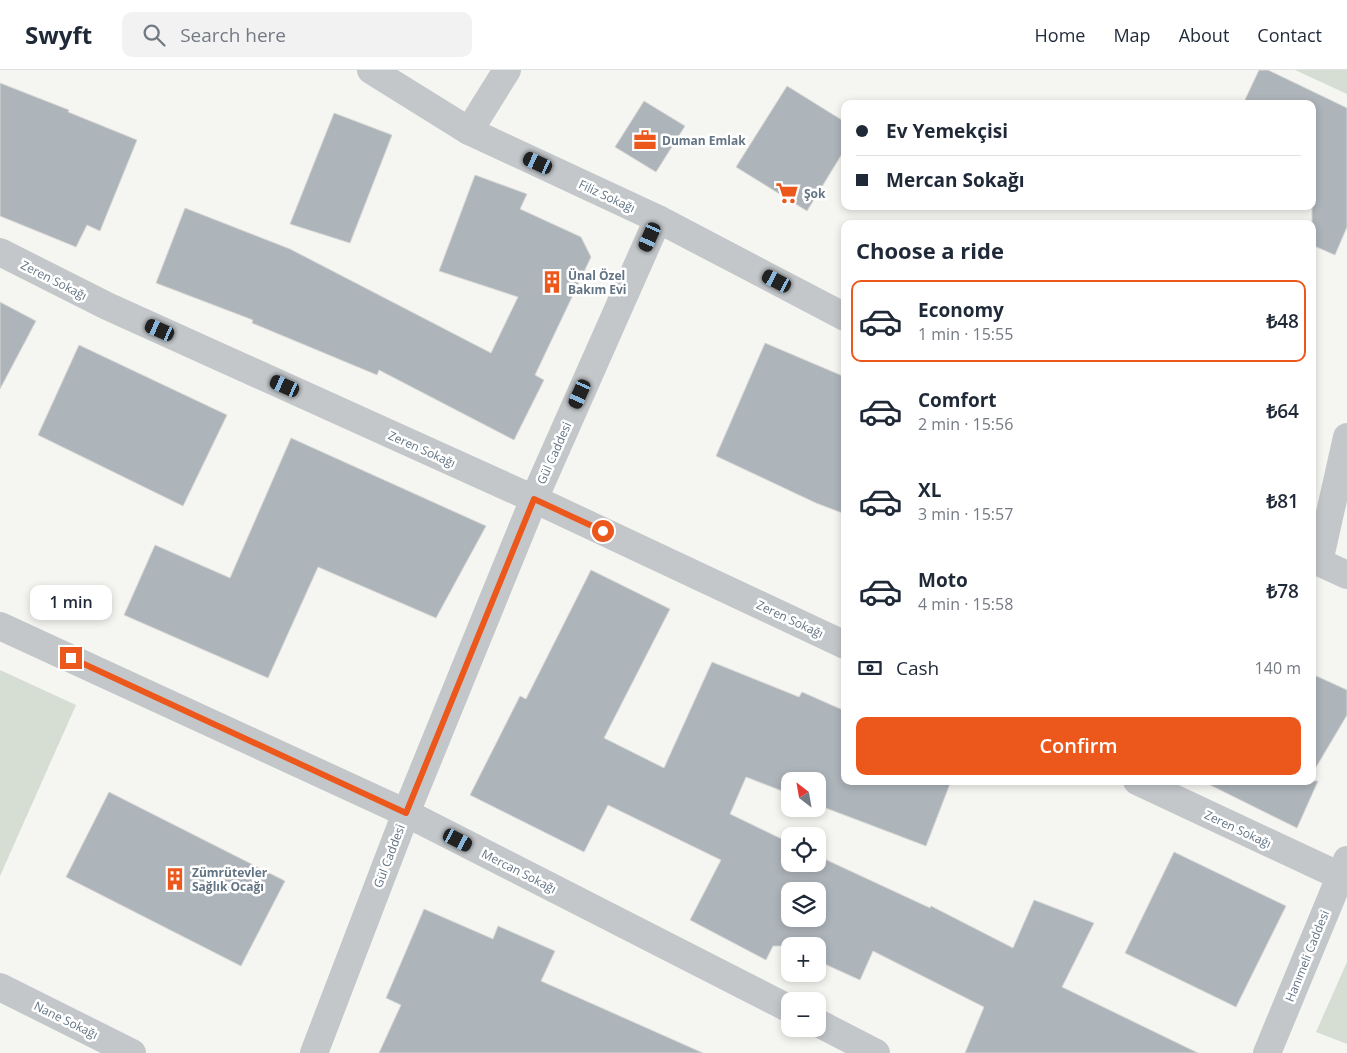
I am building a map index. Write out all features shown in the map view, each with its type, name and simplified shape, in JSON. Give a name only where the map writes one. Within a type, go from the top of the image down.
[{"type":"street","name":"Filiz Sokağı","points":[[371,70],[469,131],[658,219],[841,314]]},
{"type":"street","points":[[469,131],[507,70]]},
{"type":"street","name":"Gül Caddesi","points":[[314,1053],[406,813],[534,499],[658,219]]},
{"type":"street","name":"Zeren Sokağı","points":[[0,252],[107,306],[534,499],[841,642]]},
{"type":"street","points":[[1347,437],[1316,561],[1347,576]]},
{"type":"street","name":"Mercan Sokağı","points":[[0,626],[406,813],[781,1004]]},
{"type":"street","name":"Zeren Sokağı","points":[[1146,785],[1343,868]]},
{"type":"street","name":"Hanımeli Caddesi","points":[[1267,1053],[1343,868]]},
{"type":"street","name":"Nane Sokağı","points":[[0,987],[132,1053]]},
{"type":"street","points":[[826,1027],[876,1053]]},
{"type":"shaded area","points":[[1295,70],[1347,70],[1347,94]]},
{"type":"shaded area","points":[[0,670],[76,705],[0,876]]},
{"type":"shaded area","points":[[1347,962],[1347,1044],[1316,1032]]},
{"type":"building","points":[[1259,70],[1268,70],[1347,108],[1347,227],[1335,255],[1316,247],[1316,220],[1312,220],[1312,210],[1316,210],[1316,100],[1245,100]]},
{"type":"building","points":[[0,83],[69,110],[68,112],[137,140],[100,231],[87,225],[76,247],[0,216]]},
{"type":"building","points":[[787,86],[841,120],[841,156],[807,211],[736,167]]},
{"type":"building","points":[[644,101],[685,126],[656,172],[615,147]]},
{"type":"building","points":[[334,113],[392,135],[350,243],[290,224]]},
{"type":"building","points":[[475,175],[527,194],[520,209],[581,237],[591,257],[535,375],[544,380],[514,440],[379,370],[377,375],[252,323],[253,320],[156,283],[185,208],[290,249],[491,353],[518,297],[439,271]]},
{"type":"building","points":[[0,302],[36,321],[0,389]]},
{"type":"building","points":[[765,343],[841,375],[841,512],[816,503],[716,456]]},
{"type":"building","points":[[79,345],[227,415],[183,506],[38,435]]},
{"type":"building","points":[[291,438],[486,526],[436,618],[318,567],[268,678],[124,615],[155,545],[230,578]]},
{"type":"building","points":[[591,570],[670,609],[604,738],[664,768],[712,662],[799,697],[802,692],[841,709],[841,785],[949,785],[926,846],[826,808],[826,772],[781,772],[781,791],[746,777],[730,814],[781,839],[781,872],[826,872],[826,860],[930,908],[931,906],[1013,948],[1034,900],[1094,923],[1062,987],[1198,1053],[965,1053],[984,1007],[873,951],[860,980],[826,965],[826,937],[781,937],[781,946],[773,946],[766,960],[690,920],[721,860],[608,805],[584,852],[470,795],[520,696],[526,699]]},
{"type":"building","points":[[1316,676],[1347,690],[1347,715],[1316,767]]},
{"type":"building","points":[[1316,781],[1318,781],[1297,828],[1210,785],[1316,785]]},
{"type":"building","name":"Zümrütevler Sağlık Ocağı","points":[[109,792],[285,881],[241,966],[66,877]]},
{"type":"building","points":[[1174,852],[1286,906],[1236,1007],[1125,953]]},
{"type":"building","points":[[424,909],[493,939],[498,926],[555,951],[541,981],[703,1053],[379,1053],[401,1005],[386,998]]},
{"type":"place","name":"Duman Emlak","points":[[645,140]]},
{"type":"place","name":"Şok","points":[[787,193]]},
{"type":"place","name":"Ünal Özel Bakım Evi","points":[[552,282]]},
{"type":"place","name":"Zümrütevler Sağlık Ocağı","points":[[175,879]]},
{"type":"route","points":[[71,658],[406,813],[534,499],[603,531]]}]
